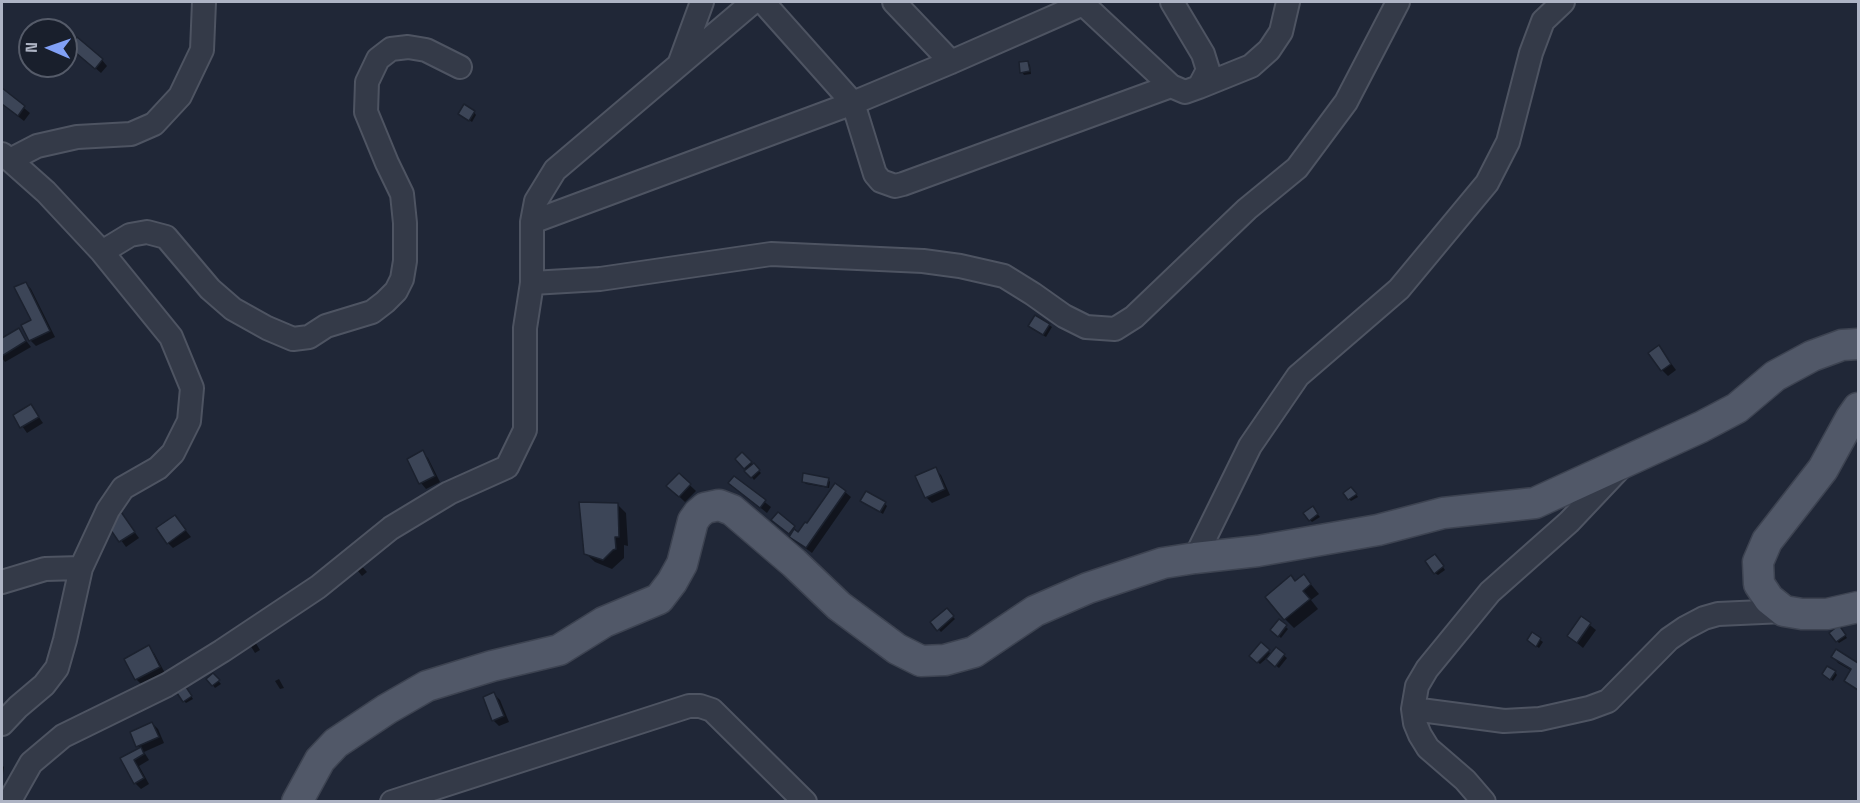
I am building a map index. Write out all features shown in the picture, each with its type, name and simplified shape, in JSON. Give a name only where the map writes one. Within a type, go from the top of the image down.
[{"type":"main road","points":[[297,801],[320,760],[336,742],[427,686],[492,666],[559,650],[604,622],[659,599],[682,564],[693,521],[705,508],[719,505],[732,510],[794,563],[838,606],[897,649],[921,661],[945,660],[974,652],[1035,611],[1141,569],[1163,563],[1258,551],[1378,530],[1443,513],[1535,502],[1701,427],[1737,408],[1775,376],[1812,356],[1842,345],[1858,344]]},
{"type":"main road","points":[[1858,408],[1823,469],[1767,541],[1758,562],[1759,584],[1769,599],[1784,611],[1827,614],[1858,607]]},
{"type":"street","points":[[2,724],[44,685],[57,668],[81,568],[108,510],[123,488],[158,468],[173,453],[189,421],[192,388],[171,337],[102,252],[46,192],[6,157],[37,146],[77,137],[131,134],[154,124],[180,96],[202,50],[204,2]]},
{"type":"street","points":[[680,64],[702,2]]},
{"type":"street","points":[[9,801],[31,763],[63,736],[167,685],[318,587],[391,528],[449,493],[507,467],[525,430],[525,328],[532,283],[532,222],[536,201],[555,170],[753,2]]},
{"type":"street","points":[[763,2],[853,103],[875,174],[881,181],[895,186],[1171,86]]},
{"type":"street","points":[[894,2],[951,62]]},
{"type":"street","points":[[1172,2],[1203,54],[1208,70],[1199,87]]},
{"type":"street","points":[[532,222],[853,103],[1082,3],[1171,86],[1185,92],[1251,66],[1269,50],[1281,32],[1288,2]]},
{"type":"street","points":[[532,283],[600,279],[771,254],[923,261],[960,266],[1004,276],[1064,316],[1086,327],[1115,329],[1134,317],[1246,209],[1297,168],[1346,102],[1398,2]]},
{"type":"street","points":[[1195,558],[1250,446],[1299,376],[1399,289],[1487,183],[1508,142],[1531,53],[1543,21],[1563,2]]},
{"type":"street","points":[[102,252],[130,235],[147,232],[165,237],[210,289],[233,309],[293,339],[309,337],[326,326],[372,312],[396,291],[402,279],[405,261],[405,223],[402,194],[366,112],[367,82],[378,59],[391,49],[408,47],[426,50],[460,67]]},
{"type":"street","points":[[1484,801],[1465,780],[1428,748],[1415,723],[1413,709],[1417,686],[1427,669],[1490,592],[1569,522],[1627,460]]},
{"type":"street","points":[[2,582],[45,569],[81,568]]},
{"type":"street","points":[[1413,709],[1504,721],[1540,719],[1589,708],[1608,700],[1669,639],[1704,618],[1718,614],[1784,611]]},
{"type":"street","points":[[392,801],[689,706],[700,706],[712,710],[805,801]]},
{"type":"building","points":[[78,38],[103,59],[95,69],[78,55]]},
{"type":"building","points":[[1028,61],[1030,71],[1020,73],[1019,62]]},
{"type":"building","points":[[2,88],[25,106],[18,116],[2,104]]},
{"type":"building","points":[[464,104],[475,111],[469,121],[458,114]]},
{"type":"building","points":[[26,282],[50,331],[29,341],[21,325],[31,320],[14,287]]},
{"type":"building","points":[[1035,315],[1050,324],[1043,335],[1028,326]]},
{"type":"building","points":[[19,328],[26,341],[2,356],[2,338]]},
{"type":"building","points":[[1659,345],[1671,364],[1661,371],[1648,353]]},
{"type":"building","points":[[31,404],[39,417],[20,428],[13,415]]},
{"type":"building","points":[[423,450],[435,476],[419,484],[407,459]]},
{"type":"building","points":[[742,452],[752,462],[744,469],[735,459]]},
{"type":"building","points":[[754,463],[760,470],[751,478],[744,471]]},
{"type":"building","points":[[936,467],[945,489],[925,498],[915,476]]},
{"type":"building","points":[[679,473],[691,484],[679,497],[666,486]]},
{"type":"building","points":[[803,473],[829,478],[827,487],[802,482]]},
{"type":"building","points":[[734,476],[766,500],[760,508],[728,483]]},
{"type":"building","points":[[835,483],[846,491],[806,548],[789,537],[794,529],[798,532],[805,522],[807,523]]},
{"type":"building","points":[[1351,487],[1357,494],[1348,500],[1343,493]]},
{"type":"building","points":[[866,491],[886,502],[880,512],[860,501]]},
{"type":"building","points":[[579,502],[618,503],[619,537],[615,537],[616,549],[603,560],[584,554]]},
{"type":"building","points":[[1313,506],[1318,514],[1309,521],[1303,513]]},
{"type":"building","points":[[119,509],[135,532],[119,542],[104,520]]},
{"type":"building","points":[[778,512],[795,526],[789,534],[771,520]]},
{"type":"building","points":[[175,515],[186,530],[167,544],[156,528]]},
{"type":"building","points":[[1435,554],[1444,566],[1434,574],[1425,561]]},
{"type":"building","points":[[1304,574],[1311,584],[1303,591],[1310,599],[1284,620],[1265,597],[1291,575],[1295,581]]},
{"type":"building","points":[[947,608],[954,616],[937,631],[930,622]]},
{"type":"building","points":[[1581,616],[1591,623],[1577,643],[1567,636]]},
{"type":"building","points":[[1279,619],[1287,625],[1278,637],[1270,630]]},
{"type":"building","points":[[1839,625],[1846,635],[1836,642],[1829,633]]},
{"type":"building","points":[[1532,632],[1541,638],[1536,647],[1527,640]]},
{"type":"building","points":[[1261,642],[1270,650],[1257,663],[1249,656]]},
{"type":"building","points":[[149,645],[160,667],[135,680],[124,659]]},
{"type":"building","points":[[1276,647],[1285,654],[1275,667],[1266,659]]},
{"type":"building","points":[[1836,649],[1858,663],[1858,690],[1844,681],[1851,669],[1831,657]]},
{"type":"building","points":[[1827,666],[1836,671],[1830,680],[1822,674]]},
{"type":"building","points":[[213,673],[220,680],[212,686],[206,679]]},
{"type":"building","points":[[186,687],[192,696],[183,702],[177,693]]},
{"type":"building","points":[[494,692],[504,716],[492,721],[483,697]]},
{"type":"building","points":[[152,722],[159,737],[136,747],[130,732]]},
{"type":"building","points":[[141,747],[144,754],[134,760],[144,778],[134,784],[120,758]]}]
